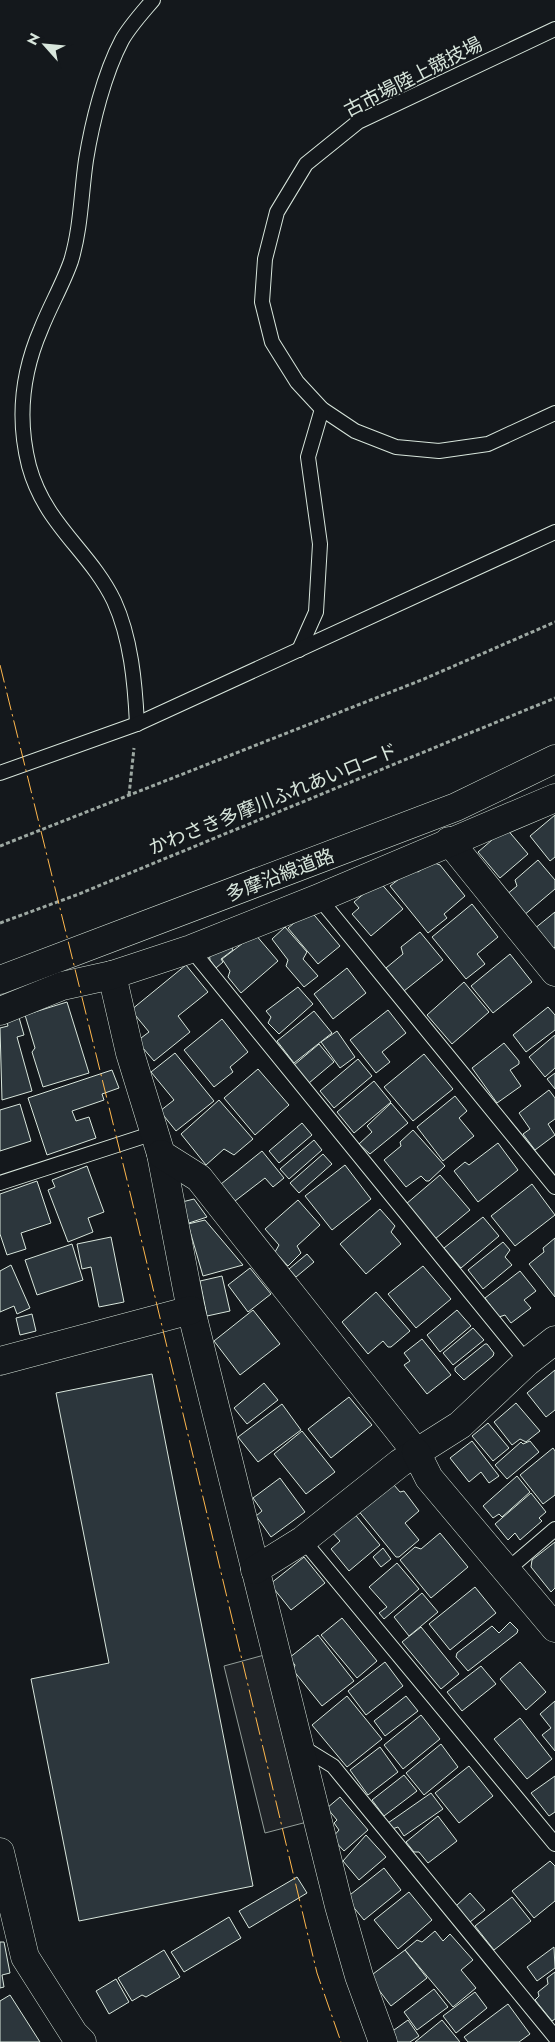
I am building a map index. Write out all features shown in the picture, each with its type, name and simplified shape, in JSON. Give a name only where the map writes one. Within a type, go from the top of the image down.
[{"type":"street","name":"多摩沿線道路","points":[[0,980],[456,807],[555,759]]},
{"type":"street","points":[[0,1011],[62,986],[112,975],[191,949],[319,898],[449,841],[555,798]]},
{"type":"street","points":[[449,841],[555,972]]},
{"type":"street","points":[[112,975],[130,1053],[157,1144],[190,1310],[339,1906],[359,1976],[383,2042]]},
{"type":"street","points":[[157,1144],[199,1178],[416,1452],[429,1478],[555,1628]]},
{"type":"street","points":[[0,1361],[190,1310]]},
{"type":"street","points":[[255,1570],[303,1540],[416,1452],[460,1425],[527,1362],[555,1340]]},
{"type":"street","points":[[0,1852],[25,1957],[74,2034],[82,2042]]},
{"type":"lane","points":[[137,724],[136,686],[125,637],[114,601],[85,558],[49,512],[37,490],[24,438],[21,404],[28,365],[40,329],[71,260],[78,230],[86,161],[94,123],[111,66],[122,40],[153,0]]},
{"type":"lane","name":"古市場陸上競技場","points":[[555,29],[358,122],[306,164],[278,212],[265,259],[262,302],[272,342],[297,382],[322,409],[355,431],[396,446],[439,451],[488,444],[555,413]]},
{"type":"lane","points":[[299,650],[316,612],[320,544],[308,457],[322,409]]},
{"type":"lane","points":[[0,773],[137,724],[555,532]]},
{"type":"lane","points":[[319,898],[555,1187]]},
{"type":"lane","points":[[191,949],[527,1362]]},
{"type":"lane","points":[[0,1183],[157,1144]]},
{"type":"lane","points":[[506,1571],[555,1529]]},
{"type":"lane","points":[[303,1540],[555,1844]]},
{"type":"lane","points":[[299,1745],[333,1766],[555,2037]]},
{"type":"path","points":[[0,846],[424,679],[555,622]]},
{"type":"path","name":"かわさき多摩川ふれあいロード","points":[[0,923],[98,886],[555,698]]},
{"type":"path","points":[[129,794],[137,724]]},
{"type":"shaded area","points":[[268,1654],[307,1822],[265,1833],[224,1666]]},
{"type":"building","points":[[555,815],[555,857],[550,861],[530,836]]},
{"type":"building","points":[[506,828],[528,854],[500,878],[478,852]]},
{"type":"building","points":[[538,860],[555,880],[555,889],[523,916],[506,895],[517,886],[515,880]]},
{"type":"building","points":[[432,862],[440,865],[465,896],[444,914],[447,918],[428,933],[390,886],[412,869],[418,872]]},
{"type":"building","points":[[379,881],[403,909],[371,936],[352,914],[359,908],[354,902]]},
{"type":"building","points":[[472,904],[498,937],[477,954],[485,964],[466,979],[432,937]]},
{"type":"building","points":[[310,910],[340,946],[318,964],[288,928]]},
{"type":"building","points":[[555,912],[555,947],[551,951],[534,929]]},
{"type":"building","points":[[285,927],[307,952],[303,959],[318,976],[304,987],[286,966],[288,960],[272,939]]},
{"type":"building","points":[[420,932],[443,960],[404,991],[386,968],[403,954],[401,947]]},
{"type":"building","points":[[255,934],[278,961],[241,993],[228,977],[230,971],[222,959]]},
{"type":"building","points":[[229,942],[233,950],[221,959],[223,962],[216,968],[210,960],[209,951]]},
{"type":"building","points":[[510,954],[532,982],[493,1013],[471,986]]},
{"type":"building","points":[[186,965],[208,992],[178,1016],[190,1032],[154,1061],[137,1041],[149,1032],[131,1010]]},
{"type":"building","points":[[347,968],[366,993],[333,1019],[314,994]]},
{"type":"building","points":[[464,982],[489,1012],[452,1044],[427,1015]]},
{"type":"building","points":[[298,987],[313,1004],[279,1034],[268,1023],[271,1017],[266,1011]]},
{"type":"building","points":[[67,1002],[89,1073],[43,1087],[32,1052],[35,1048],[25,1015]]},
{"type":"building","points":[[548,1007],[555,1015],[555,1030],[526,1052],[513,1035]]},
{"type":"building","points":[[388,1010],[406,1033],[382,1052],[390,1062],[376,1073],[350,1040]]},
{"type":"building","points":[[314,1011],[332,1033],[294,1063],[277,1041]]},
{"type":"building","points":[[18,1014],[24,1035],[17,1037],[32,1091],[2,1100],[0,1028],[8,1026],[6,1018]]},
{"type":"building","points":[[222,1019],[248,1052],[230,1067],[233,1072],[214,1087],[184,1050]]},
{"type":"building","points":[[337,1031],[355,1057],[340,1068],[321,1042]]},
{"type":"building","points":[[555,1035],[555,1068],[545,1077],[529,1057]]},
{"type":"building","points":[[504,1043],[519,1061],[519,1064],[510,1070],[521,1086],[497,1103],[472,1068]]},
{"type":"building","points":[[319,1044],[334,1062],[309,1083],[294,1065]]},
{"type":"building","points":[[175,1053],[214,1101],[176,1131],[160,1111],[174,1100],[151,1072]]},
{"type":"building","points":[[424,1054],[453,1089],[413,1121],[384,1087]]},
{"type":"building","points":[[358,1059],[372,1076],[334,1108],[320,1091]]},
{"type":"building","points":[[258,1069],[289,1105],[255,1135],[224,1098]]},
{"type":"building","points":[[112,1070],[119,1088],[102,1094],[104,1100],[72,1111],[76,1121],[89,1117],[96,1138],[47,1155],[28,1098]]},
{"type":"building","points":[[555,1073],[555,1089],[547,1079]]},
{"type":"building","points":[[374,1081],[391,1102],[354,1133],[337,1112]]},
{"type":"building","points":[[549,1090],[555,1098],[555,1119],[548,1124],[555,1135],[535,1150],[523,1134],[530,1129],[519,1113]]},
{"type":"building","points":[[455,1096],[467,1111],[459,1118],[474,1136],[443,1161],[417,1127]]},
{"type":"building","points":[[219,1100],[253,1139],[234,1155],[224,1149],[206,1165],[181,1134]]},
{"type":"building","points":[[391,1103],[408,1123],[370,1154],[359,1144],[372,1132],[367,1126]]},
{"type":"building","points":[[20,1104],[31,1141],[0,1151],[0,1110]]},
{"type":"building","points":[[302,1123],[312,1135],[279,1163],[269,1151]]},
{"type":"building","points":[[413,1130],[445,1166],[429,1181],[426,1181],[421,1176],[406,1187],[384,1160],[401,1146],[400,1142]]},
{"type":"building","points":[[314,1140],[322,1150],[289,1179],[280,1169]]},
{"type":"building","points":[[498,1143],[518,1170],[478,1202],[454,1171],[465,1162],[469,1165]]},
{"type":"building","points":[[262,1151],[284,1178],[273,1187],[265,1178],[235,1201],[221,1184]]},
{"type":"building","points":[[323,1154],[332,1164],[299,1193],[290,1183]]},
{"type":"building","points":[[345,1165],[371,1199],[332,1230],[305,1196]]},
{"type":"building","points":[[87,1166],[104,1212],[88,1218],[93,1232],[68,1242],[48,1190],[55,1187],[52,1180]]},
{"type":"building","points":[[440,1175],[470,1210],[435,1239],[406,1204]]},
{"type":"building","points":[[37,1181],[51,1223],[21,1233],[26,1249],[7,1255],[0,1234],[0,1194]]},
{"type":"building","points":[[532,1184],[555,1215],[515,1246],[491,1216]]},
{"type":"building","points":[[194,1199],[207,1217],[189,1223],[182,1202]]},
{"type":"building","points":[[298,1200],[320,1225],[297,1246],[301,1253],[288,1266],[275,1252],[279,1245],[265,1229]]},
{"type":"building","points":[[380,1209],[395,1226],[391,1232],[401,1244],[366,1274],[340,1244]]},
{"type":"building","points":[[483,1217],[499,1236],[461,1268],[444,1248]]},
{"type":"building","points":[[205,1220],[243,1265],[203,1276],[188,1224]]},
{"type":"building","points":[[111,1237],[124,1302],[99,1307],[91,1267],[82,1269],[77,1244]]},
{"type":"building","points":[[555,1238],[555,1297],[529,1264],[544,1252],[543,1248]]},
{"type":"building","points":[[503,1242],[510,1250],[505,1257],[512,1265],[483,1289],[468,1270]]},
{"type":"building","points":[[72,1244],[83,1280],[37,1295],[25,1260]]},
{"type":"building","points":[[307,1254],[314,1262],[296,1277],[289,1269]]},
{"type":"building","points":[[11,1265],[30,1308],[17,1314],[14,1306],[0,1312],[0,1271]]},
{"type":"building","points":[[423,1266],[451,1299],[416,1328],[388,1294]]},
{"type":"building","points":[[250,1268],[271,1294],[248,1312],[228,1285]]},
{"type":"building","points":[[520,1271],[536,1291],[524,1300],[531,1308],[511,1323],[505,1315],[499,1317],[485,1298]]},
{"type":"building","points":[[222,1276],[230,1311],[207,1316],[200,1281]]},
{"type":"building","points":[[376,1292],[410,1331],[391,1347],[388,1347],[383,1341],[368,1354],[342,1322]]},
{"type":"building","points":[[253,1310],[280,1344],[240,1375],[214,1341]]},
{"type":"building","points":[[457,1310],[471,1326],[440,1352],[427,1335]]},
{"type":"building","points":[[32,1314],[36,1331],[20,1335],[16,1318]]},
{"type":"building","points":[[473,1328],[484,1340],[453,1365],[443,1353]]},
{"type":"building","points":[[422,1339],[451,1375],[427,1394],[404,1365],[410,1361],[404,1353]]},
{"type":"building","points":[[485,1344],[494,1353],[493,1356],[464,1380],[455,1371],[455,1368]]},
{"type":"building","points":[[555,1370],[555,1410],[546,1417],[527,1393]]},
{"type":"building","points":[[152,1374],[253,1886],[79,1921],[31,1679],[109,1663],[56,1393]]},
{"type":"building","points":[[264,1383],[278,1400],[247,1424],[234,1408]]},
{"type":"building","points":[[349,1397],[372,1425],[331,1458],[308,1429]]},
{"type":"building","points":[[516,1403],[540,1431],[526,1442],[520,1439],[512,1445],[494,1422]]},
{"type":"building","points":[[282,1404],[301,1430],[258,1462],[238,1437]]},
{"type":"building","points":[[488,1423],[509,1448],[493,1461],[472,1436]]},
{"type":"building","points":[[302,1431],[335,1472],[306,1494],[274,1454]]},
{"type":"building","points":[[472,1441],[499,1476],[489,1483],[481,1472],[469,1482],[450,1458]]},
{"type":"building","points":[[530,1441],[539,1452],[507,1479],[495,1465],[521,1442],[523,1444]]},
{"type":"building","points":[[553,1448],[555,1451],[555,1495],[543,1504],[520,1475]]},
{"type":"building","points":[[517,1476],[530,1492],[502,1517],[499,1514],[493,1518],[483,1506]]},
{"type":"building","points":[[280,1478],[305,1512],[271,1537],[256,1516],[262,1511],[253,1498]]},
{"type":"building","points":[[394,1485],[400,1492],[404,1491],[419,1511],[405,1523],[419,1540],[399,1557],[396,1557],[357,1509]]},
{"type":"building","points":[[531,1493],[546,1512],[539,1518],[542,1521],[520,1540],[515,1533],[508,1540],[495,1524]]},
{"type":"building","points":[[353,1512],[380,1545],[349,1571],[331,1549],[340,1541],[331,1531]]},
{"type":"building","points":[[440,1533],[468,1567],[431,1598],[400,1560],[415,1547],[421,1549]]},
{"type":"building","points":[[555,1542],[555,1588],[551,1592],[531,1567],[532,1560]]},
{"type":"building","points":[[383,1548],[391,1559],[381,1567],[373,1557]]},
{"type":"building","points":[[304,1557],[325,1583],[291,1610],[270,1584]]},
{"type":"building","points":[[397,1563],[419,1589],[384,1619],[379,1613],[387,1607],[369,1587]]},
{"type":"building","points":[[475,1587],[496,1613],[450,1650],[429,1624]]},
{"type":"building","points":[[422,1593],[438,1612],[409,1636],[394,1617]]},
{"type":"building","points":[[342,1618],[377,1661],[357,1678],[321,1635]]},
{"type":"building","points":[[510,1622],[518,1630],[517,1633],[468,1671],[456,1657],[457,1653],[492,1626],[499,1633]]},
{"type":"building","points":[[421,1627],[459,1674],[441,1689],[402,1642]]},
{"type":"building","points":[[318,1635],[354,1681],[322,1706],[293,1670],[295,1665],[289,1658]]},
{"type":"building","points":[[385,1662],[403,1686],[366,1715],[348,1691]]},
{"type":"building","points":[[520,1662],[546,1692],[526,1710],[500,1679]]},
{"type":"building","points":[[481,1666],[496,1684],[462,1711],[447,1692]]},
{"type":"building","points":[[347,1696],[382,1739],[347,1767],[312,1725]]},
{"type":"building","points":[[406,1696],[418,1711],[385,1736],[374,1721]]},
{"type":"building","points":[[555,1701],[555,1751],[542,1735],[551,1728],[540,1714]]},
{"type":"building","points":[[421,1715],[440,1739],[403,1769],[384,1745]]},
{"type":"building","points":[[520,1718],[552,1759],[527,1779],[494,1739]]},
{"type":"building","points":[[441,1744],[458,1767],[424,1795],[406,1773]]},
{"type":"building","points":[[380,1747],[398,1772],[368,1795],[350,1770]]},
{"type":"building","points":[[469,1766],[493,1796],[459,1823],[435,1793]]},
{"type":"building","points":[[404,1775],[417,1791],[384,1816],[372,1800]]},
{"type":"building","points":[[555,1776],[555,1812],[549,1816],[531,1793]]},
{"type":"building","points":[[431,1793],[443,1809],[404,1836],[398,1827],[392,1829],[388,1823]]},
{"type":"building","points":[[340,1797],[368,1830],[344,1851],[332,1838],[339,1830],[334,1823],[337,1820],[327,1808]]},
{"type":"building","points":[[438,1816],[457,1841],[428,1863],[419,1852],[414,1852],[406,1842]]},
{"type":"building","points":[[366,1835],[386,1857],[359,1880],[343,1861]]},
{"type":"building","points":[[550,1861],[555,1866],[555,1901],[534,1918],[512,1891]]},
{"type":"building","points":[[384,1868],[401,1890],[364,1920],[346,1898]]},
{"type":"building","points":[[297,1877],[307,1893],[249,1928],[239,1911]]},
{"type":"building","points":[[409,1892],[432,1920],[398,1949],[374,1920]]},
{"type":"building","points":[[470,1893],[485,1910],[470,1922],[456,1906]]},
{"type":"building","points":[[512,1897],[531,1921],[494,1950],[475,1926]]},
{"type":"building","points":[[229,1917],[241,1938],[184,1972],[171,1952]]},
{"type":"building","points":[[435,1931],[443,1941],[450,1934],[473,1960],[461,1970],[476,1988],[453,2007],[405,1950],[417,1940],[422,1942]]},
{"type":"building","points":[[0,1942],[4,1942],[10,1973],[2,1975],[4,1987],[0,1988]]},
{"type":"building","points":[[554,1947],[555,1968],[537,1981],[527,1967]]},
{"type":"building","points":[[164,1950],[180,1977],[146,1997],[142,1995],[132,2001],[118,1978]]},
{"type":"building","points":[[405,1950],[427,1978],[391,2006],[369,1977]]},
{"type":"building","points":[[555,1972],[555,2019],[552,2021],[535,2000],[539,1996],[538,1992],[548,1984],[547,1978]]},
{"type":"building","points":[[116,1979],[129,2002],[109,2014],[96,1991]]},
{"type":"building","points":[[434,1989],[448,2007],[417,2030],[404,2012]]},
{"type":"building","points":[[475,1992],[487,2008],[456,2033],[443,2016]]},
{"type":"building","points":[[10,1995],[40,2042],[0,2042],[0,2001]]},
{"type":"building","points":[[508,2004],[530,2034],[519,2042],[468,2042],[464,2037]]},
{"type":"building","points":[[408,2020],[419,2036],[410,2042],[392,2042],[387,2035]]},
{"type":"building","points":[[442,2020],[460,2042],[415,2042]]},
{"type":"power","points":[[0,665],[127,1180],[317,1973],[341,2042]]}]
